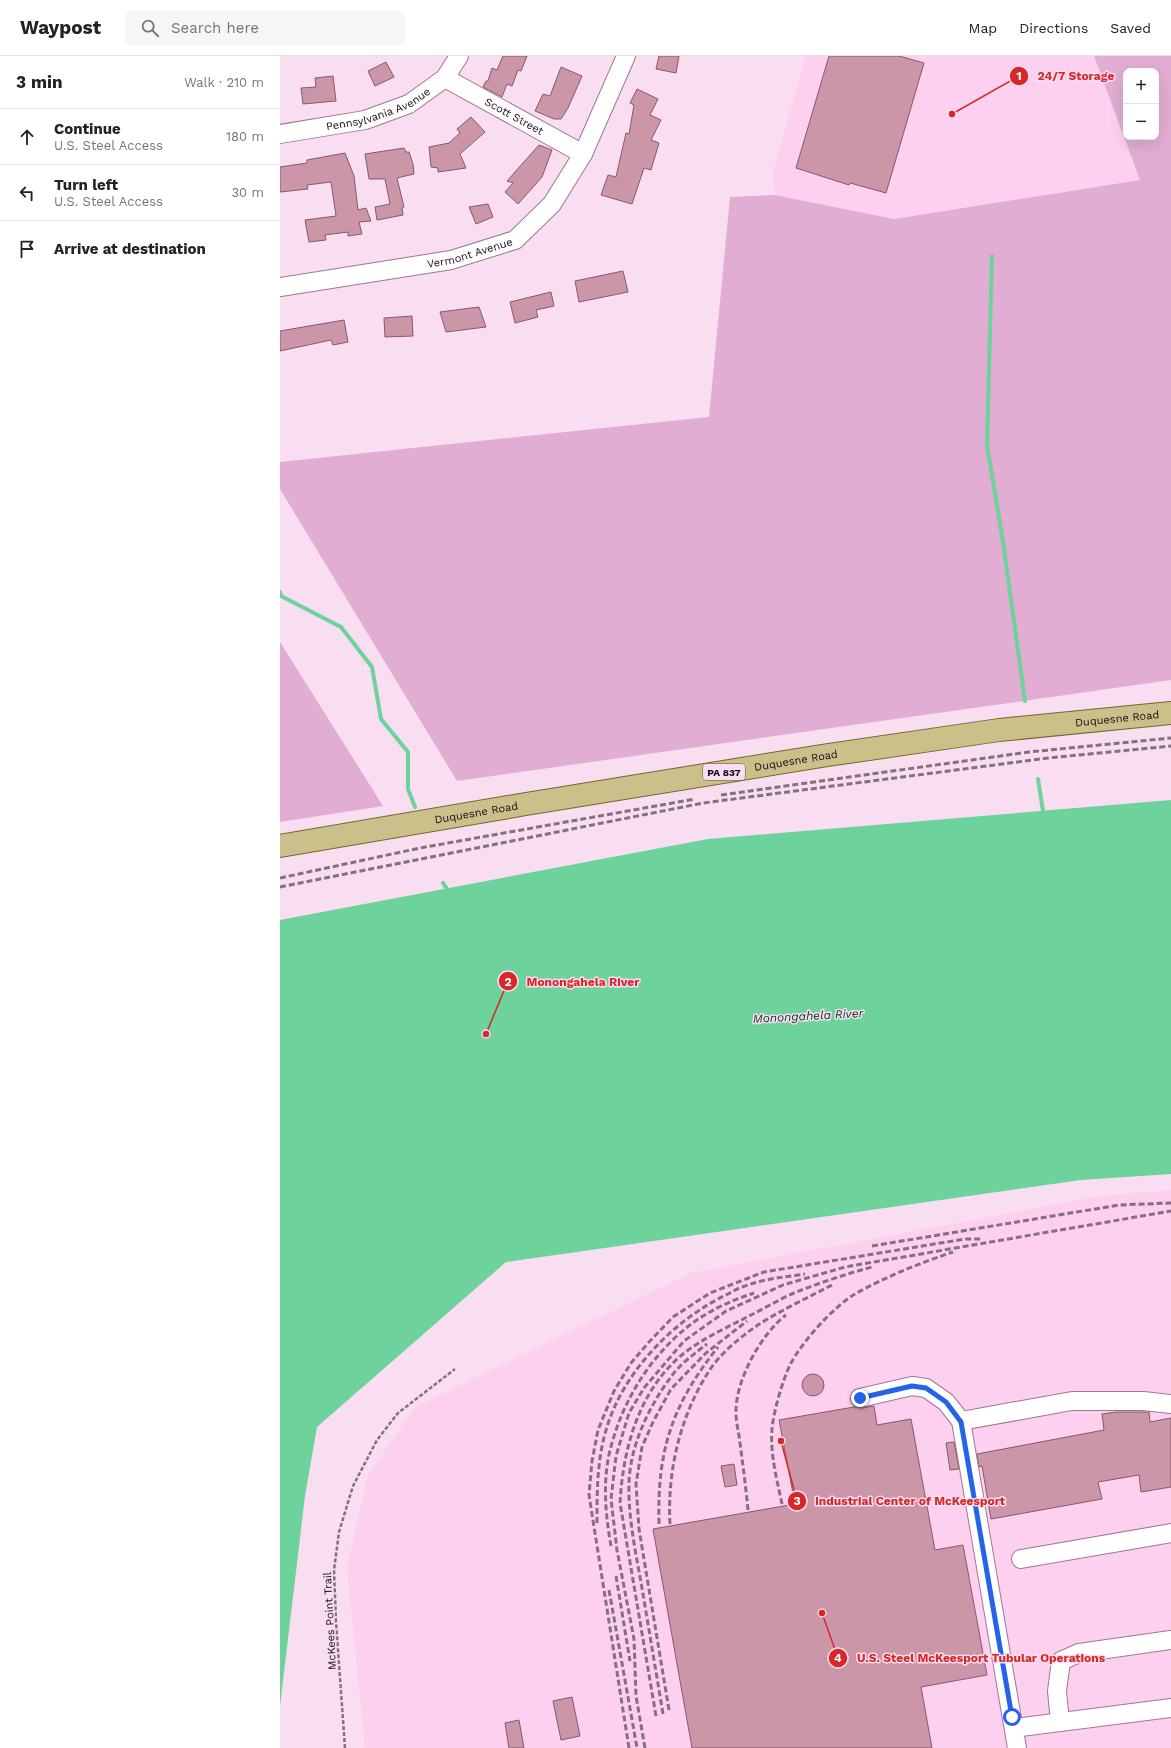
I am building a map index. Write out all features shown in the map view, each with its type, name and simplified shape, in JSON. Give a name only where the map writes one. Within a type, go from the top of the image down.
[{"type":"main road","name":"Duquesne Road","points":[[280,846],[828,755],[999,730],[1171,713]]},
{"type":"street","name":"Pennsylvania Avenue","points":[[280,134],[365,120],[409,104],[445,78],[459,56]]},
{"type":"street","name":"Vermont Avenue","points":[[280,287],[451,260],[515,240],[552,204],[583,154],[626,56]]},
{"type":"street","name":"Scott Street","points":[[445,78],[583,154]]},
{"type":"street","points":[[860,1398],[912,1386],[926,1388],[946,1402],[961,1422],[1017,1748]]},
{"type":"street","points":[[961,1422],[1072,1401],[1152,1401],[1171,1404]]},
{"type":"street","points":[[1021,1559],[1171,1533]]},
{"type":"street","points":[[1060,1722],[1057,1692],[1061,1661],[1079,1653],[1171,1640]]},
{"type":"street","points":[[1014,1728],[1171,1708]]},
{"type":"path","name":"McKees Point Trail","points":[[345,1748],[336,1622],[334,1570],[339,1532],[353,1486],[377,1440],[398,1413],[455,1370]]},
{"type":"shaded area","points":[[806,56],[1094,56],[1123,134],[1123,140],[1125,140],[1140,180],[894,219],[775,195],[773,172]]},
{"type":"shaded area","points":[[1094,56],[1171,56],[1171,680],[457,781],[280,489],[280,462],[709,417],[730,197],[775,195],[894,219],[1140,180],[1125,140],[1159,140],[1159,68],[1123,68],[1123,134]]},
{"type":"shaded area","points":[[280,642],[383,806],[280,822]]},
{"type":"shaded area","points":[[1171,1190],[1171,1748],[365,1748],[347,1568],[368,1475],[415,1407],[691,1273],[1100,1196]]},
{"type":"water","points":[[1171,800],[1171,1174],[1081,1180],[506,1262],[317,1427],[305,1496],[280,1706],[280,920],[708,839]]},
{"type":"building","points":[[503,56],[527,56],[521,71],[518,70],[512,86],[507,84],[502,97],[483,87],[486,81],[488,81],[492,68],[497,70]]},
{"type":"building","points":[[659,56],[679,56],[676,73],[656,69]]},
{"type":"building","points":[[829,56],[899,56],[924,63],[886,193],[850,183],[849,185],[796,168]]},
{"type":"building","points":[[386,62],[394,77],[375,86],[368,71]]},
{"type":"building","points":[[561,67],[582,76],[568,108],[561,119],[554,119],[535,111],[543,94],[550,96]]},
{"type":"building","points":[[333,76],[336,101],[303,104],[301,88],[316,87],[315,78]]},
{"type":"building","points":[[637,89],[658,99],[650,115],[661,120],[651,140],[659,143],[651,170],[644,168],[632,204],[601,195],[608,175],[616,177],[626,133],[629,134],[634,105],[630,103]]},
{"type":"building","points":[[471,117],[485,132],[460,154],[466,168],[438,172],[438,168],[431,167],[429,147],[449,143],[460,133],[457,129]]},
{"type":"building","points":[[539,145],[552,150],[542,177],[518,204],[505,192],[513,183],[507,181]]},
{"type":"building","points":[[404,148],[406,152],[409,152],[413,164],[414,174],[397,178],[404,207],[402,208],[403,215],[377,220],[375,207],[390,204],[385,179],[369,179],[365,154]]},
{"type":"building","points":[[345,153],[354,176],[358,210],[366,208],[371,221],[359,222],[362,234],[348,236],[348,232],[325,235],[326,240],[309,242],[305,220],[336,216],[331,182],[307,185],[308,189],[280,192],[280,167],[307,163],[307,160]]},
{"type":"building","points":[[488,204],[493,217],[476,224],[469,207]]},
{"type":"building","points":[[623,271],[628,292],[579,302],[575,281]]},
{"type":"building","points":[[551,292],[554,306],[536,310],[538,317],[515,323],[510,302]]},
{"type":"building","points":[[479,307],[486,327],[446,332],[440,312]]},
{"type":"building","points":[[412,316],[413,336],[385,337],[384,318]]},
{"type":"building","points":[[344,320],[348,342],[333,345],[331,340],[280,351],[280,331]]},
{"type":"building","points":[[813,1374],[821,1377],[824,1385],[821,1393],[813,1396],[805,1393],[802,1385],[805,1377]]},
{"type":"building","points":[[874,1406],[877,1425],[911,1419],[935,1550],[963,1545],[987,1675],[921,1687],[932,1748],[692,1748],[653,1529],[795,1504],[779,1420],[854,1407],[862,1408]]},
{"type":"building","points":[[1116,1412],[1149,1412],[1150,1422],[1171,1418],[1171,1487],[1141,1492],[1139,1475],[1098,1482],[1102,1499],[991,1519],[982,1466],[979,1467],[977,1454],[1104,1430],[1102,1414]]},
{"type":"building","points":[[954,1442],[959,1469],[950,1470],[946,1443]]},
{"type":"building","points":[[734,1464],[737,1485],[725,1487],[721,1466]]},
{"type":"building","points":[[572,1697],[580,1736],[561,1740],[553,1701]]},
{"type":"building","points":[[519,1720],[524,1748],[509,1748],[505,1723]]},
{"type":"waterway","points":[[992,256],[987,445],[1003,542],[1025,701]]},
{"type":"waterway","points":[[280,592],[281,596],[341,627],[372,667],[381,719],[408,752],[408,789],[415,807]]},
{"type":"waterway","points":[[1038,779],[1043,811]]},
{"type":"waterway","points":[[443,883],[447,889]]},
{"type":"railway","points":[[721,795],[1029,752],[1171,738]]},
{"type":"railway","points":[[280,887],[703,803],[1048,758],[1171,746]]},
{"type":"railway","points":[[280,878],[420,848],[695,799]]},
{"type":"railway","points":[[872,1246],[1119,1205],[1171,1203]]},
{"type":"railway","points":[[645,1748],[636,1696],[634,1639],[617,1550],[611,1499],[616,1456],[629,1413],[644,1388],[684,1341],[726,1311],[783,1285],[845,1267],[1171,1211]]},
{"type":"railway","points":[[629,1748],[589,1495],[592,1461],[598,1430],[614,1391],[631,1363],[673,1317],[710,1293],[764,1272],[965,1239],[983,1239]]},
{"type":"railway","points":[[782,1504],[773,1457],[772,1429],[776,1405],[781,1388],[795,1356],[828,1316],[855,1294],[903,1271],[953,1252]]},
{"type":"railway","points":[[656,1716],[620,1503],[625,1462],[630,1441],[636,1421],[645,1402],[655,1385],[668,1368],[683,1354],[707,1338],[794,1293],[872,1267]]},
{"type":"railway","points":[[597,1523],[598,1475],[601,1451],[607,1427],[625,1386],[653,1349],[688,1318],[737,1289],[774,1278],[805,1274]]},
{"type":"railway","points":[[670,1524],[673,1465],[683,1425],[699,1388],[709,1371],[730,1347],[755,1327],[832,1285]]},
{"type":"railway","points":[[611,1546],[606,1508],[607,1468],[612,1443],[618,1425],[633,1392],[643,1376],[666,1347],[694,1322],[715,1309],[754,1293]]},
{"type":"railway","points":[[748,1510],[740,1439],[736,1420],[737,1400],[740,1387],[751,1359],[768,1334],[786,1315]]},
{"type":"railway","points":[[669,1710],[639,1529],[636,1484],[642,1447],[653,1422],[671,1389],[706,1353],[747,1321]]},
{"type":"railway","points":[[663,1714],[631,1523],[629,1496],[630,1469],[642,1427],[663,1388],[675,1372],[688,1359],[707,1344]]},
{"type":"railway","points":[[659,1524],[661,1473],[670,1430],[689,1389],[702,1368],[718,1347]]},
{"type":"railway","points":[[616,1576],[630,1661]]},
{"type":"railway","points":[[609,1590],[637,1748]]},
{"type":"place","name":"24/7 Storage","points":[[952,114]]},
{"type":"place","name":"Monongahela River","points":[[486,1034]]},
{"type":"place","name":"Industrial Center of McKeesport","points":[[781,1441]]},
{"type":"place","name":"U.S. Steel McKeesport Tubular Operations","points":[[822,1613]]},
{"type":"route","points":[[860,1398],[912,1386],[926,1388],[946,1402],[961,1422],[1012,1717]]}]
